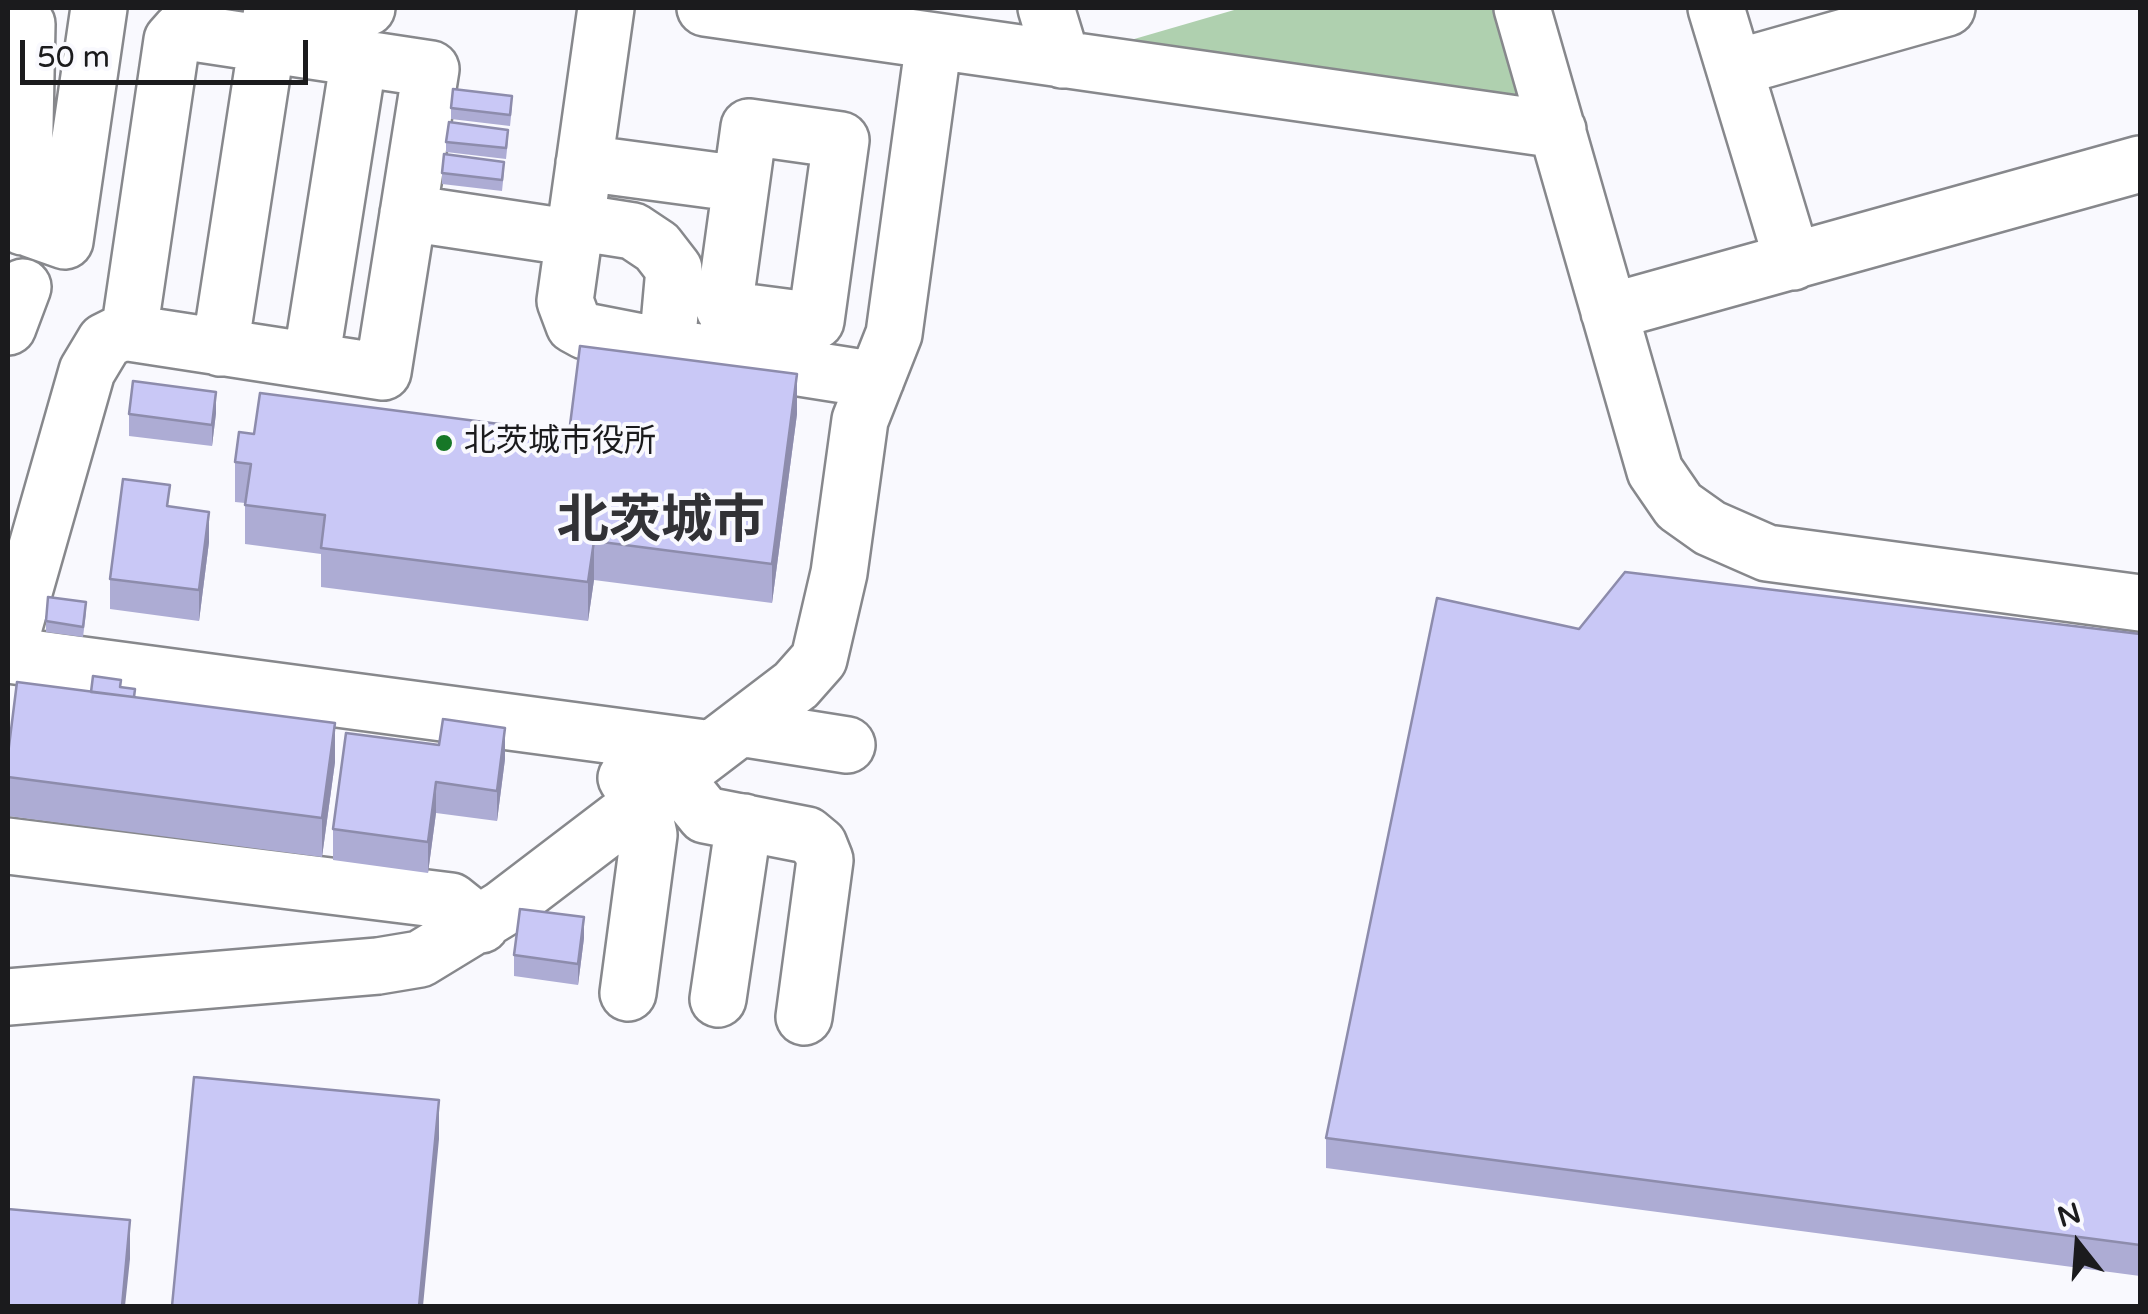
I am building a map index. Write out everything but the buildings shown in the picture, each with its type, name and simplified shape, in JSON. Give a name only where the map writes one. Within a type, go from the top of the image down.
[{"type":"street","points":[[27,24],[15,224],[65,241],[99,8]]},
{"type":"street","points":[[606,8],[565,302],[574,325],[666,347],[876,380]]},
{"type":"street","points":[[705,8],[900,28],[1062,60],[1558,130]]},
{"type":"street","points":[[1046,8],[1062,60]]},
{"type":"street","points":[[1522,8],[1655,470],[1679,506],[1710,528],[1766,553],[2140,603]]},
{"type":"street","points":[[1716,8],[1794,262]]},
{"type":"street","points":[[1734,68],[1947,8]]},
{"type":"street","points":[[129,333],[172,40],[180,32],[356,12],[363,32],[311,361]]},
{"type":"street","points":[[220,348],[281,20]]},
{"type":"street","points":[[8,997],[420,959],[480,925],[796,685],[819,659],[839,573],[860,420],[894,334],[900,28]]},
{"type":"street","points":[[363,32],[430,69],[383,372],[129,333],[104,341],[93,356],[8,652],[597,733],[692,764],[847,745]]},
{"type":"street","points":[[584,163],[741,184]]},
{"type":"street","points":[[1609,312],[2140,164]]},
{"type":"street","points":[[408,213],[575,230],[633,231],[656,248],[674,270],[666,347]]},
{"type":"street","points":[[597,733],[692,764]]},
{"type":"street","points":[[692,764],[705,815],[807,835],[819,845],[824,860],[804,1017]]},
{"type":"street","points":[[628,993],[649,835],[692,764]]},
{"type":"street","points":[[718,999],[744,822]]},
{"type":"street","points":[[8,846],[452,901],[480,925]]},
{"type":"green space","points":[[1241,8],[1522,8],[1558,130],[1062,60]]},
{"type":"place","name":"北茨城市役所","points":[[444,443]]},
{"type":"district","name":"北茨城市","points":[[661,523]]}]
